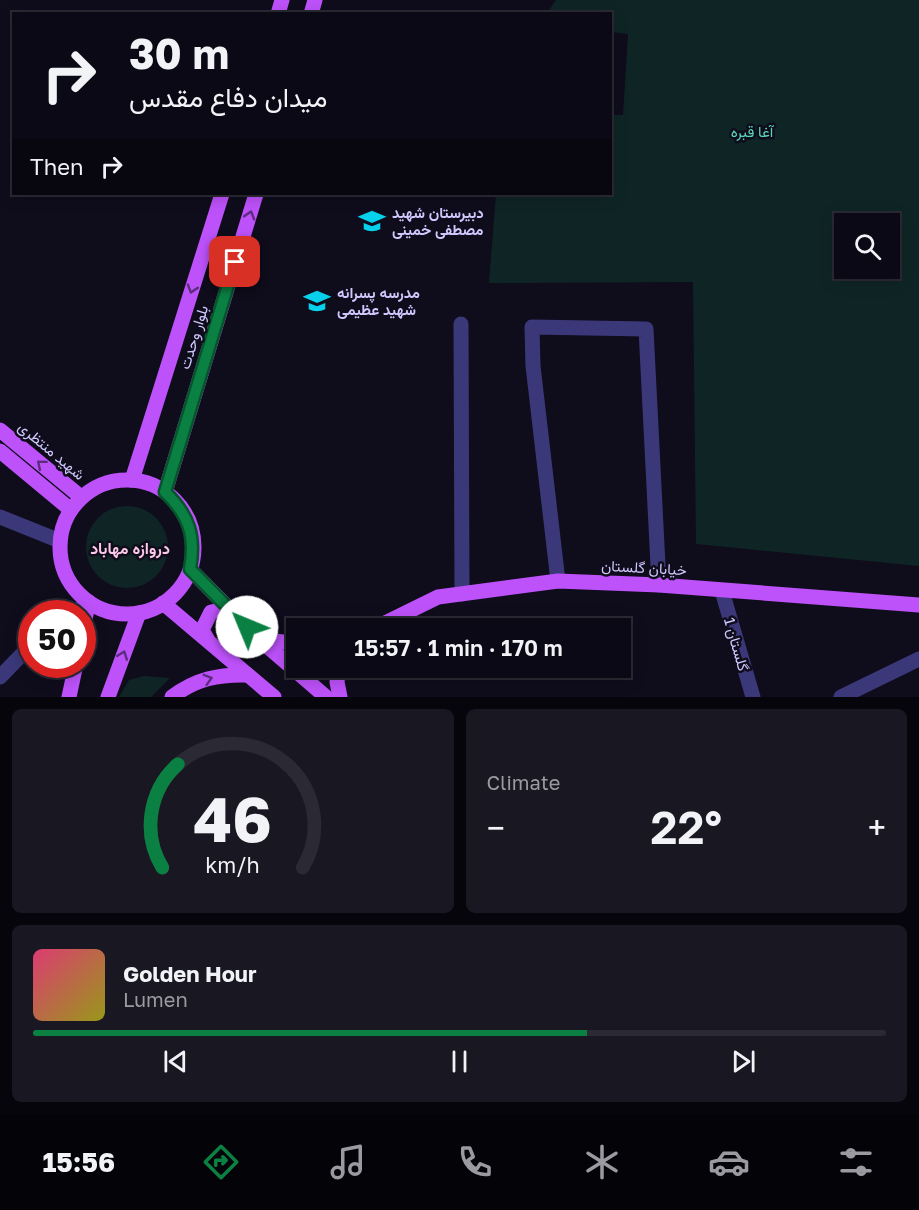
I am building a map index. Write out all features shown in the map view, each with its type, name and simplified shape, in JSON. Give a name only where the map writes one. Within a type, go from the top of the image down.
[{"type":"main road","name":"بلوار وحدت","points":[[132,480],[222,195]]},
{"type":"main road","name":"بلوار وحدت","points":[[165,492],[256,195]]},
{"type":"main road","name":"شهید منتظری","points":[[0,430],[81,497]]},
{"type":"main road","points":[[0,451],[71,510]]},
{"type":"main road","points":[[87,600],[72,585],[64,572],[60,541],[63,525],[71,510],[81,497],[102,484],[132,480],[149,484],[165,492],[181,507],[190,526],[194,548],[190,569],[179,588],[164,603],[139,613],[122,614],[96,606]]},
{"type":"main road","points":[[190,569],[260,639],[326,697]]},
{"type":"main road","name":"خیابان گلستان","points":[[395,618],[438,597],[558,581],[659,585],[919,605]]},
{"type":"main road","points":[[164,603],[274,697]]},
{"type":"main road","points":[[209,641],[202,630],[211,612],[221,610],[235,615]]},
{"type":"main road","points":[[108,697],[139,613]]},
{"type":"main road","points":[[260,639],[286,643]]},
{"type":"main road","points":[[172,697],[185,687],[208,678],[248,675]]},
{"type":"main road","points":[[69,697],[73,678]]},
{"type":"main road","points":[[338,678],[340,697]]},
{"type":"street","points":[[461,324],[462,594]]},
{"type":"street","points":[[558,581],[533,366],[532,327],[646,329],[659,585]]},
{"type":"street","points":[[0,517],[60,541]]},
{"type":"street","name":"گلستان 1","points":[[722,591],[753,697]]},
{"type":"street","points":[[0,677],[18,659]]},
{"type":"street","points":[[841,697],[919,659]]},
{"type":"green space","name":"آغا قبره","points":[[556,0],[919,0],[919,566],[696,544],[693,282],[489,283],[496,195],[612,195],[612,115],[623,115],[628,34],[612,32],[612,12],[548,12]]},
{"type":"green space","points":[[127,506],[143,509],[156,518],[165,531],[168,547],[165,563],[156,576],[143,585],[127,588],[111,585],[98,576],[89,563],[86,547],[89,531],[98,518],[111,509]]},
{"type":"green space","points":[[144,676],[170,678],[151,697],[119,697],[129,680]]},
{"type":"place","name":"دبیرستان شهید مصطفی خمینی","points":[[372,221]]},
{"type":"place","name":"مدرسه پسرانه شهید عظیمی","points":[[317,301]]},
{"type":"district","name":"دروازه مهاباد","points":[[130,548]]},
{"type":"route","points":[[235,262],[165,492],[181,507],[190,526],[194,548],[190,569],[247,627]]}]
